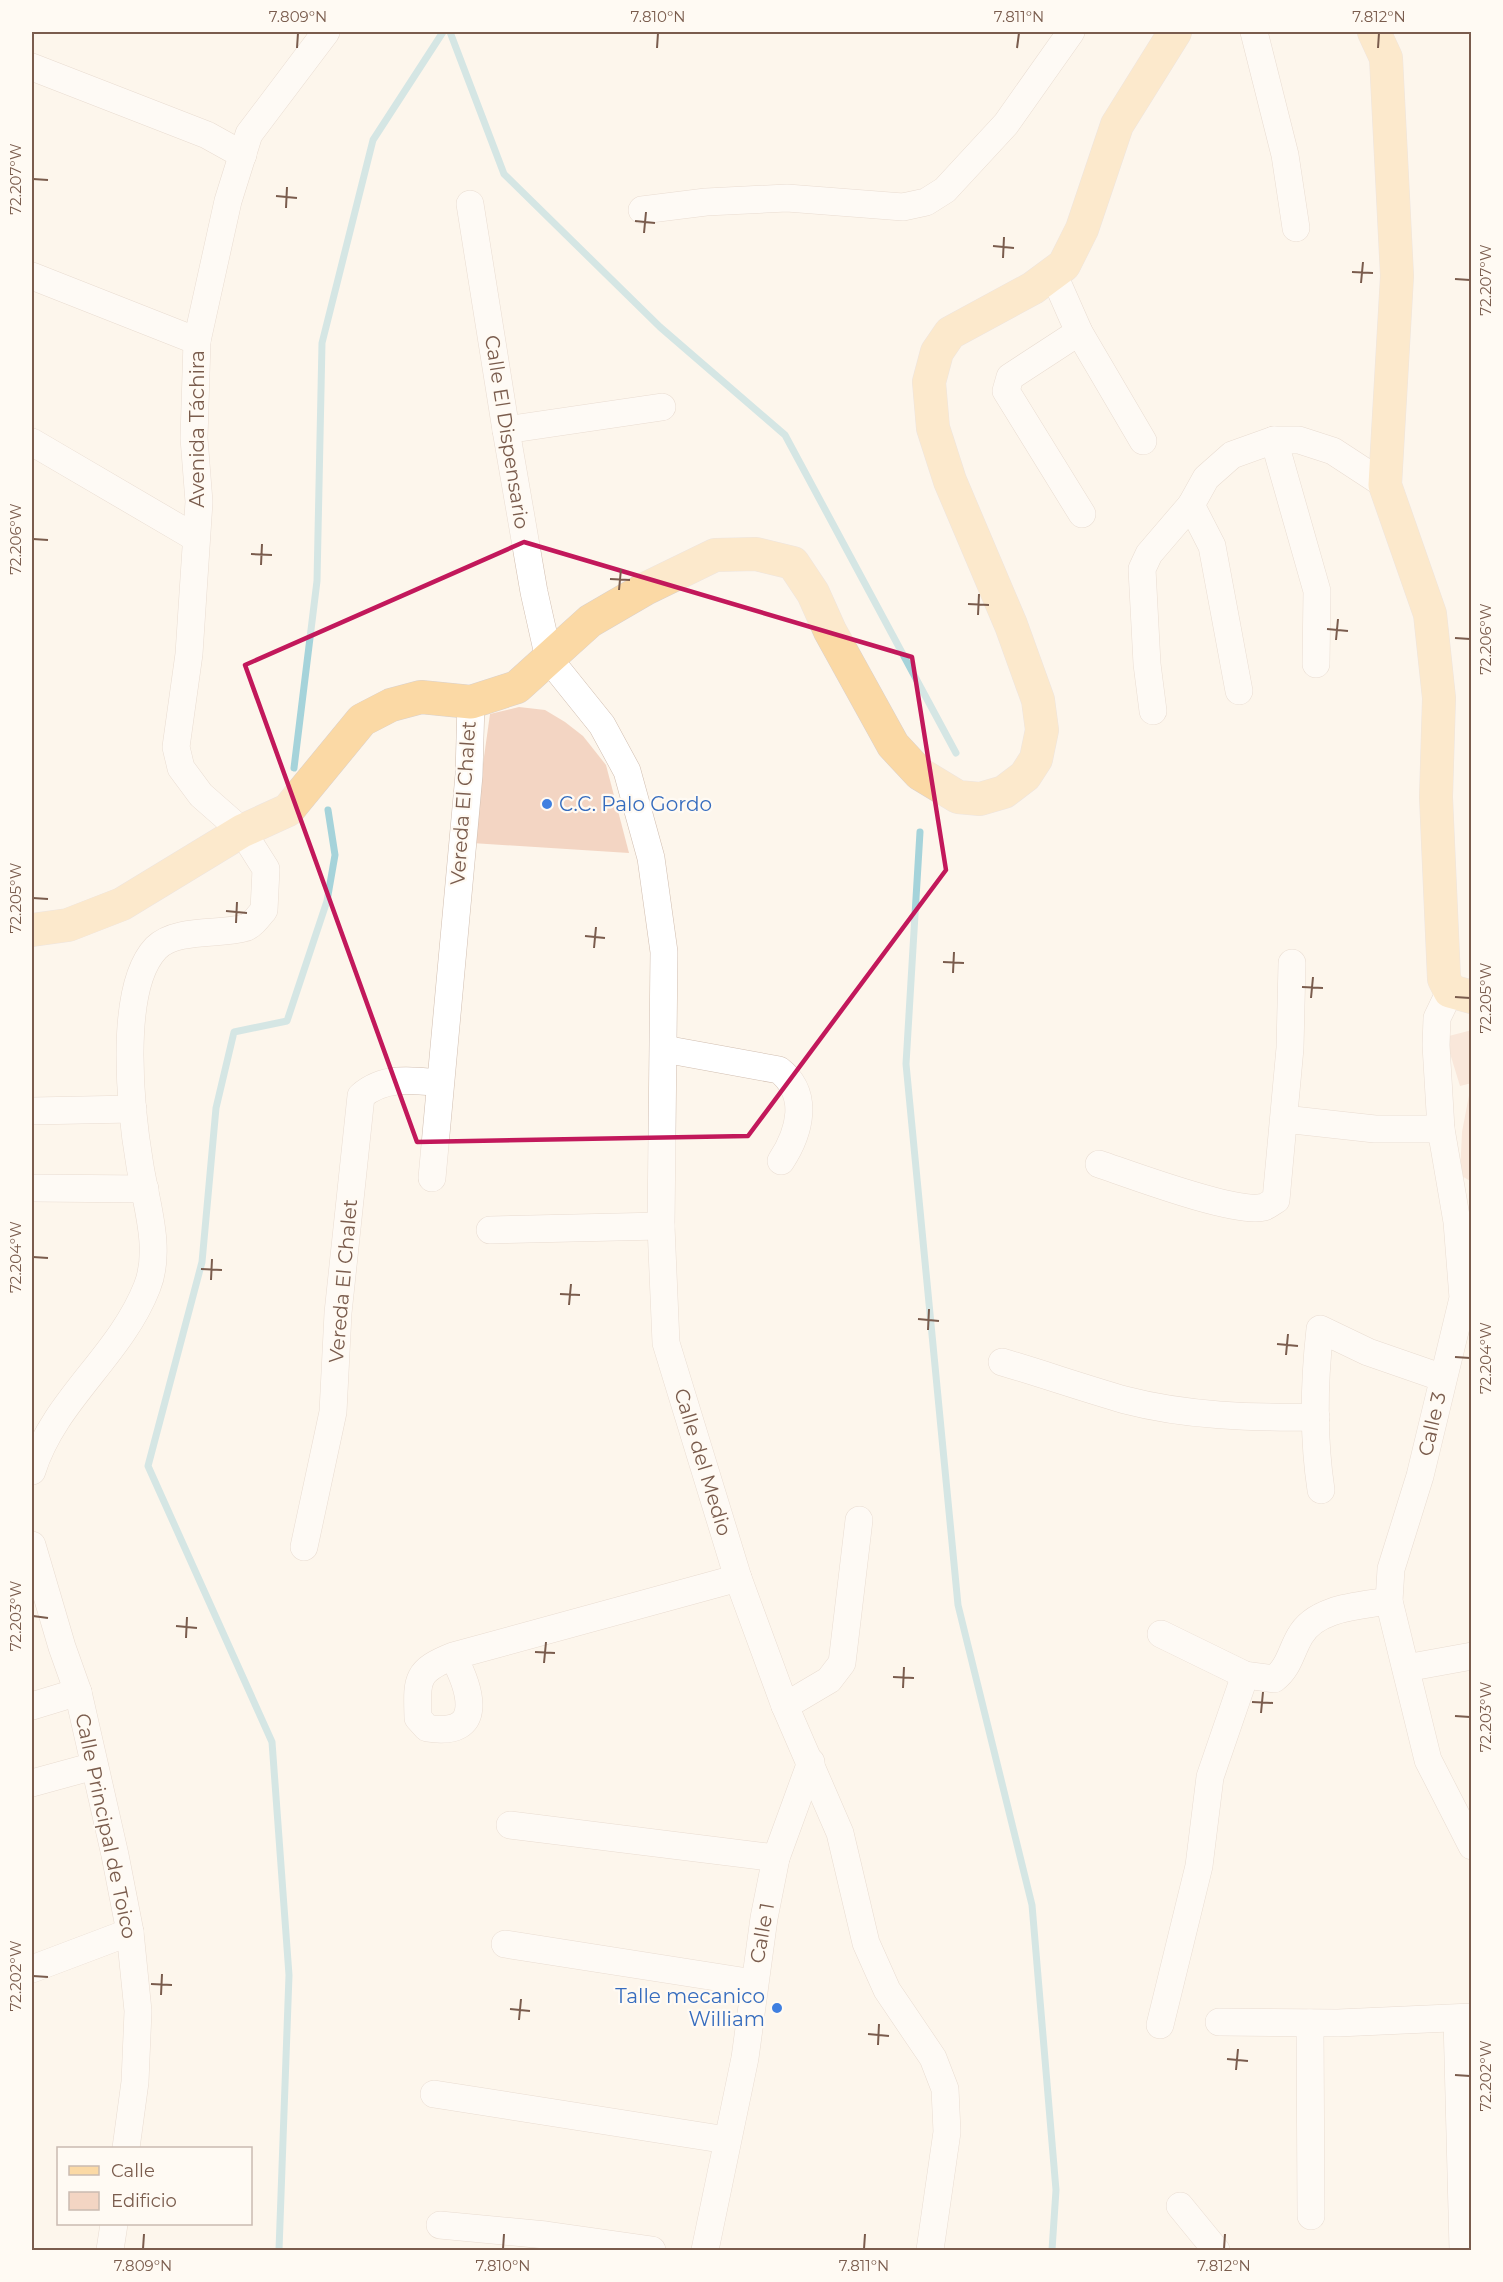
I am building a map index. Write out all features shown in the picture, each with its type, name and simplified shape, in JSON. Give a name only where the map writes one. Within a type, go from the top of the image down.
[{"type":"main road","points":[[32,930],[69,925],[122,904],[242,831],[288,810],[362,720],[392,705],[421,697],[471,702],[517,687],[591,621],[645,589],[715,555],[756,554],[793,563],[813,593],[830,631],[893,745],[920,774],[958,796],[980,799],[1004,792],[1024,776],[1036,759],[1042,730],[1038,700],[1011,625],[950,481],[933,428],[929,382],[938,352],[950,333],[1033,288],[1064,266],[1082,229],[1117,125],[1175,32]]},
{"type":"main road","points":[[1374,32],[1386,58],[1397,276],[1385,485],[1430,614],[1438,698],[1436,797],[1441,951],[1444,979],[1461,994]]},
{"type":"street","name":"Avenida Táchira","points":[[242,831],[201,795],[181,768],[176,747],[189,654],[199,502],[194,438],[196,341],[210,273],[249,134],[326,32]]},
{"type":"street","points":[[642,210],[706,202],[787,198],[903,207],[926,202],[945,190],[1006,124],[1071,32]]},
{"type":"street","points":[[1254,32],[1285,155],[1296,228]]},
{"type":"street","points":[[32,67],[207,135],[243,154]]},
{"type":"street","name":"Calle El Dispensario","points":[[471,204],[506,430],[534,592],[549,660]]},
{"type":"street","points":[[1053,273],[1079,332],[1143,441]]},
{"type":"street","points":[[32,276],[196,341]]},
{"type":"street","points":[[1079,332],[1010,377],[1006,391],[1083,514]]},
{"type":"street","points":[[506,430],[662,407]]},
{"type":"street","points":[[1153,711],[1147,664],[1142,569],[1149,554],[1191,505],[1206,478],[1232,455],[1274,440],[1299,440],[1333,451],[1385,485]]},
{"type":"street","points":[[1274,440],[1317,591],[1316,664]]},
{"type":"street","points":[[32,442],[196,538]]},
{"type":"street","points":[[1191,505],[1212,546],[1239,690]]},
{"type":"street","name":"Calle del Medio","points":[[549,660],[602,725],[630,782],[651,858],[664,952],[661,1226],[666,1343],[738,1578],[785,1706],[840,1833],[866,1943],[887,1990],[933,2058],[945,2089],[947,2132],[930,2250]]},
{"type":"street","name":"Vereda El Chalet","points":[[432,1178],[469,775],[471,702]]},
{"type":"street","points":[[32,1471],[56,1417],[116,1343],[148,1286],[153,1246],[133,1109],[130,1030],[136,991],[146,965],[157,947],[185,935],[246,928],[264,910],[266,869],[242,831]]},
{"type":"street","points":[[1099,1164],[1164,1187],[1243,1208],[1263,1207],[1276,1200],[1290,1048],[1292,963]]},
{"type":"street","name":"Calle 3","points":[[1461,994],[1437,1018],[1436,1044],[1441,1129],[1464,1224],[1462,1298],[1420,1476],[1391,1569],[1389,1601],[1428,1760],[1465,1816],[1472,1846]]},
{"type":"street","points":[[664,1049],[779,1070],[792,1080],[799,1100],[798,1121],[792,1144],[781,1161]]},
{"type":"street","name":"Vereda El Chalet","points":[[304,1547],[333,1412],[338,1313],[361,1096],[370,1088],[382,1083],[405,1080],[440,1083]]},
{"type":"street","points":[[32,1111],[133,1109]]},
{"type":"street","points":[[1284,1119],[1375,1129],[1441,1129]]},
{"type":"street","points":[[32,1188],[145,1189]]},
{"type":"street","points":[[490,1230],[661,1226]]},
{"type":"street","points":[[1321,1490],[1316,1417],[1316,1366],[1320,1329],[1368,1352],[1443,1378]]},
{"type":"street","points":[[1002,1362],[1126,1400],[1206,1414],[1272,1418],[1316,1417]]},
{"type":"street","points":[[785,1706],[830,1680],[842,1663],[859,1520]]},
{"type":"street","name":"Calle Principal de Toico","points":[[32,1545],[62,1647],[78,1692],[116,1855],[130,1932],[138,2011],[135,2082],[126,2147]]},
{"type":"street","points":[[453,1656],[738,1578]]},
{"type":"street","points":[[1161,1634],[1245,1675],[1274,1679],[1282,1673],[1301,1634],[1318,1618],[1343,1609],[1389,1601]]},
{"type":"street","points":[[1406,1668],[1472,1656]]},
{"type":"street","points":[[1160,2025],[1199,1866],[1210,1777],[1245,1675]]},
{"type":"street","points":[[32,1706],[78,1692]]},
{"type":"street","name":"Calle 1","points":[[705,2250],[745,2058],[754,1983],[776,1858],[811,1762]]},
{"type":"street","points":[[32,1784],[94,1766]]},
{"type":"street","points":[[510,1825],[776,1858]]},
{"type":"street","points":[[32,1969],[130,1932]]},
{"type":"street","points":[[505,1944],[754,1983]]},
{"type":"street","points":[[1219,2022],[1310,2023],[1464,2018],[1463,2250]]},
{"type":"street","points":[[1310,2023],[1311,2216]]},
{"type":"street","points":[[434,2094],[727,2140]]},
{"type":"street","points":[[1180,2206],[1216,2250]]},
{"type":"street","points":[[110,2250],[114,2225]]},
{"type":"street","points":[[440,2225],[546,2235],[652,2250]]},
{"type":"highlighted area","points":[[524,542],[912,657],[946,870],[748,1136],[417,1142],[245,665]]},
{"type":"building","name":"C.C. Palo Gordo","points":[[519,707],[545,710],[565,722],[583,736],[606,765],[629,853],[472,843],[490,714]]},
{"type":"building","points":[[1472,1030],[1472,1083],[1460,1086],[1445,1037]]},
{"type":"building","points":[[1470,1090],[1472,1090],[1472,1182],[1460,1175],[1462,1132]]},
{"type":"waterway","points":[[294,768],[317,581],[322,343],[373,140],[443,32]]},
{"type":"waterway","points":[[450,32],[504,174],[660,327],[785,435],[956,753]]},
{"type":"waterway","points":[[279,2250],[289,1975],[272,1742],[148,1466],[202,1262],[216,1108],[234,1032],[287,1021],[327,901],[335,855],[328,810]]},
{"type":"waterway","points":[[920,832],[906,1064],[958,1605],[1032,1905],[1056,2190],[1052,2250]]},
{"type":"place","name":"C.C. Palo Gordo","points":[[547,804]]},
{"type":"place","name":"Talle mecanico William","points":[[777,2008]]}]
